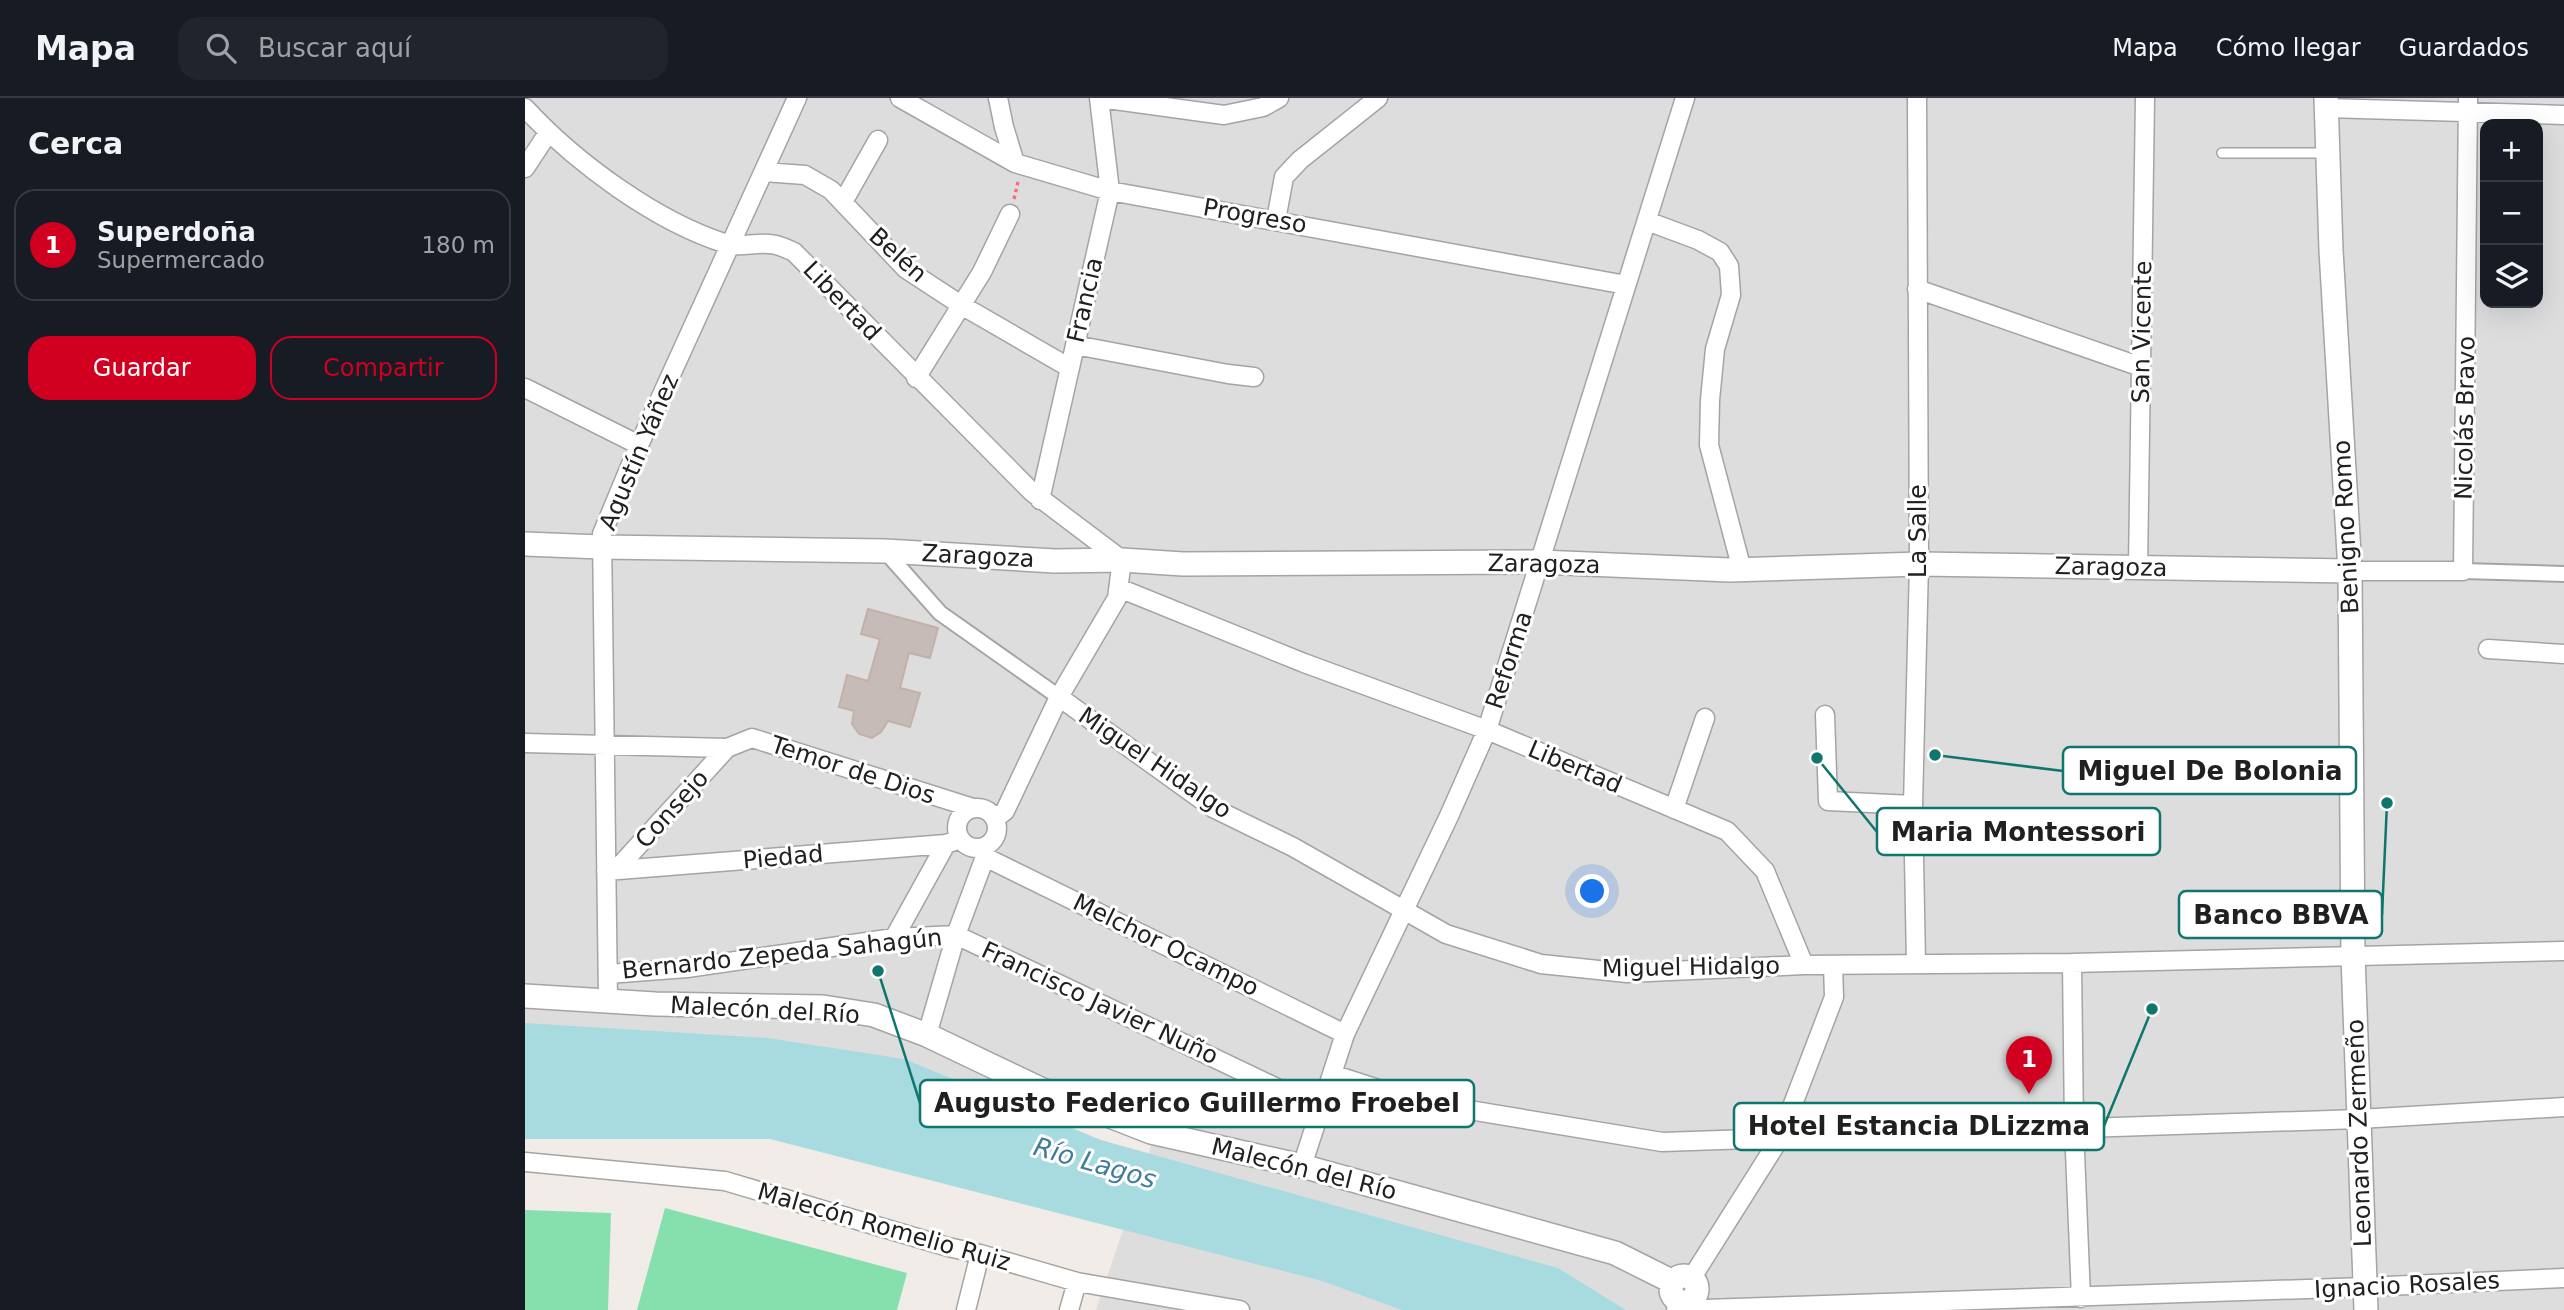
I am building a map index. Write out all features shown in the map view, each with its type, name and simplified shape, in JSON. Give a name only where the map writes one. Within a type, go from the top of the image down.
[{"type":"street","name":"Agustín Yáñez","points":[[608,1000],[611,871],[604,745],[602,534],[639,445],[797,98]]},
{"type":"street","name":"Progreso","points":[[900,98],[1016,163],[1110,191],[1626,285]]},
{"type":"street","points":[[998,98],[1016,163]]},
{"type":"street","points":[[1100,98],[1224,115],[1263,107],[1279,98]]},
{"type":"street","name":"Francia","points":[[1040,500],[1110,191],[1100,98]]},
{"type":"street","points":[[1276,220],[1284,177],[1300,160],[1378,98]]},
{"type":"street","name":"Reforma","points":[[1302,1166],[1345,1034],[1487,730],[1685,98]]},
{"type":"street","name":"La Salle","points":[[1916,964],[1913,806],[1919,564],[1917,98]]},
{"type":"street","name":"San Vicente","points":[[2138,567],[2145,98]]},
{"type":"street","points":[[2326,103],[2468,105],[2564,115]]},
{"type":"street","name":"Benigno Romo","points":[[2326,103],[2350,571],[2353,956]]},
{"type":"street","name":"Nicolás Bravo","points":[[2463,571],[2468,105]]},
{"type":"street","name":"Libertad","points":[[525,108],[548,133],[633,199],[682,227],[730,245],[771,244],[795,252],[916,378],[1040,500],[1122,560]]},
{"type":"street","points":[[525,168],[548,133]]},
{"type":"street","points":[[843,202],[878,140]]},
{"type":"street","name":"Belén","points":[[764,172],[805,175],[831,190],[907,269],[961,305],[1070,368]]},
{"type":"street","points":[[916,378],[982,272],[1010,214]]},
{"type":"street","points":[[1647,221],[1720,251],[1729,266],[1731,295],[1715,349],[1709,445],[1742,570]]},
{"type":"street","points":[[1917,289],[2141,366]]},
{"type":"street","points":[[1075,345],[1254,377]]},
{"type":"street","points":[[525,388],[639,445]]},
{"type":"street","name":"Zaragoza","points":[[525,544],[885,551],[1055,561],[1122,560],[1183,564],[1540,562],[1742,570],[1919,564],[2564,574]]},
{"type":"street","points":[[885,551],[940,613],[1059,697]]},
{"type":"street","points":[[995,819],[1005,811],[1059,697],[1117,598],[1122,560]]},
{"type":"street","name":"Libertad","points":[[1119,588],[1304,663],[1487,730],[1727,831],[1765,871],[1804,965]]},
{"type":"street","points":[[2488,649],[2564,653]]},
{"type":"street","name":"Miguel Hidalgo","points":[[1059,697],[1213,808],[1293,847],[1446,934],[1541,964],[1627,973],[1804,965],[2564,951]]},
{"type":"street","points":[[1825,715],[1828,800],[1913,806]]},
{"type":"street","points":[[1674,809],[1705,718]]},
{"type":"street","name":"Temor de Dios","points":[[525,743],[727,748],[751,737],[973,808]]},
{"type":"street","name":"Consejo","points":[[611,871],[727,748]]},
{"type":"street","points":[[894,938],[953,841],[958,820],[967,810],[986,810],[995,819],[996,832],[985,852],[956,935],[926,1035]]},
{"type":"street","points":[[953,841],[985,852]]},
{"type":"street","name":"Piedad","points":[[611,871],[953,841]]},
{"type":"street","name":"Melchor Ocampo","points":[[985,852],[1345,1034]]},
{"type":"street","name":"Bernardo Zepeda Sahagún","points":[[608,974],[687,968],[894,938],[956,935]]},
{"type":"street","name":"Francisco Javier Nuño","points":[[956,935],[1319,1108]]},
{"type":"street","name":"Leonardo Zermeño","points":[[2353,956],[2365,1299]]},
{"type":"street","points":[[2072,962],[2074,1128],[2081,1298]]},
{"type":"street","points":[[1689,1298],[1780,1138],[1835,997],[1833,965]]},
{"type":"street","name":"Malecón del Río","points":[[525,996],[655,1004],[823,1007],[873,1015],[926,1035],[1038,1088],[1151,1132],[1302,1166],[1615,1253],[1689,1298]]},
{"type":"street","points":[[1332,1074],[1415,1101],[1662,1142],[2359,1119],[2564,1107]]},
{"type":"street","name":"Malecón Romelio Ruiz","points":[[525,1162],[725,1181],[947,1247],[1077,1282],[1231,1309]]},
{"type":"street","points":[[966,1310],[980,1254]]},
{"type":"street","name":"Ignacio Rosales","points":[[1689,1298],[1990,1305],[2081,1298],[2365,1299],[2564,1278]]},
{"type":"street","points":[[1069,1310],[1077,1282]]},
{"type":"lane","points":[[2222,153],[2327,153]]},
{"type":"path","points":[[1010,214],[1018,184],[1016,163]]},
{"type":"shaded area","points":[[525,98],[2564,98],[2564,1310],[1096,1310],[1168,1096],[525,1072]]},
{"type":"green space","points":[[665,1208],[907,1273],[897,1310],[637,1310]]},
{"type":"green space","points":[[525,1210],[611,1213],[608,1310],[525,1310]]},
{"type":"water","name":"Río Lagos","points":[[525,1023],[768,1038],[904,1059],[1101,1140],[1558,1268],[1626,1310],[1402,1310],[1322,1281],[770,1139],[525,1139]]},
{"type":"building","points":[[868,609],[938,628],[930,658],[909,653],[900,688],[920,693],[910,727],[888,721],[881,732],[872,738],[859,734],[852,724],[854,711],[839,707],[847,675],[868,681],[880,639],[861,634]]},
{"type":"place","name":"Miguel De Bolonia","points":[[1935,755]]},
{"type":"place","name":"Maria Montessori","points":[[1817,758]]},
{"type":"place","name":"Banco BBVA","points":[[2387,803]]},
{"type":"place","name":"Augusto Federico Guillermo Froebel","points":[[878,971]]},
{"type":"place","name":"Hotel Estancia DLizzma","points":[[2152,1009]]},
{"type":"place","name":"Superdoña","points":[[2029,1094]]}]
